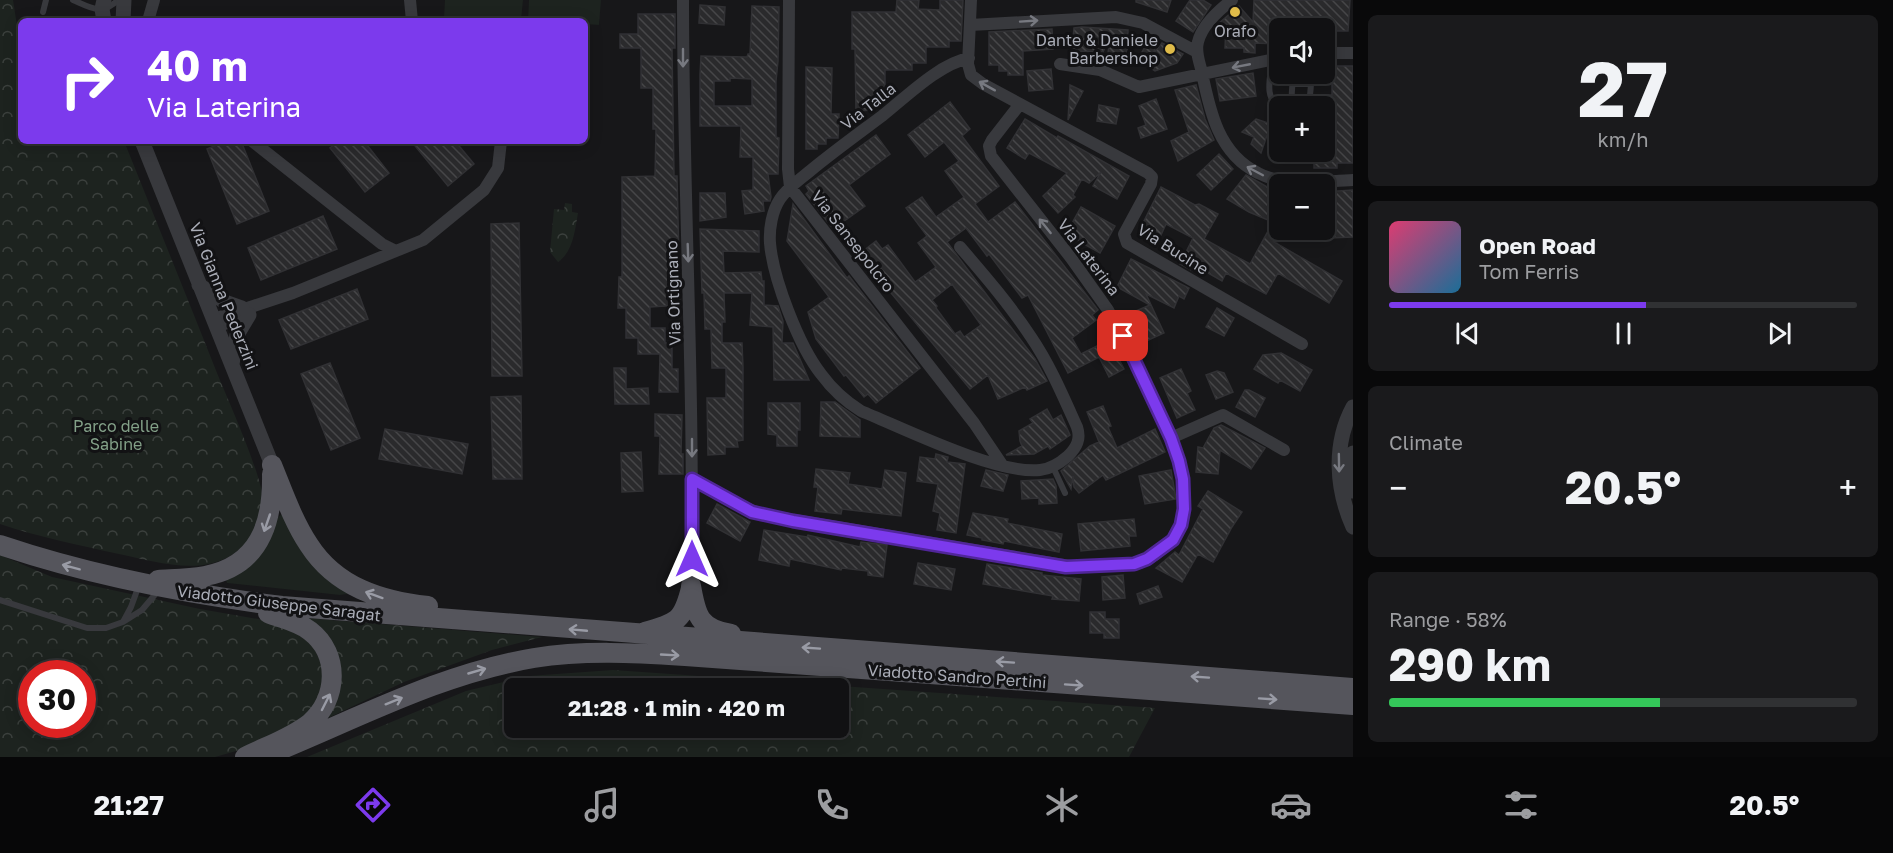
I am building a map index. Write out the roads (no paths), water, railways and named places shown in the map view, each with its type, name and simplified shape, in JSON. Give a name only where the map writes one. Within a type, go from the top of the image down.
[{"type":"main road","points":[[133,583],[208,576],[226,570],[243,560],[258,542],[269,518],[272,499],[272,465]]},
{"type":"main road","points":[[272,465],[305,539],[319,559],[341,579],[361,590],[386,599],[460,611],[491,623]]},
{"type":"main road","name":"Viadotto Giuseppe Saragat","points":[[0,545],[133,583],[236,601],[491,623]]},
{"type":"main road","points":[[636,635],[669,625],[680,617],[686,607],[691,586]]},
{"type":"main road","points":[[691,586],[697,614],[709,628],[783,646]]},
{"type":"main road","points":[[236,601],[298,623],[311,631],[326,653],[332,676],[330,697],[316,717],[289,737],[245,757]]},
{"type":"main road","name":"Viadotto Sandro Pertini","points":[[491,623],[783,646],[1321,694],[1353,705]]},
{"type":"main road","name":"Viadotto Sandro Pertini","points":[[263,757],[421,689],[477,671],[535,658],[581,654],[629,653],[1321,694]]},
{"type":"main road","points":[[1321,694],[1353,686]]},
{"type":"main road","points":[[1321,694],[1353,711]]},
{"type":"street","points":[[123,18],[124,0]]},
{"type":"street","points":[[149,18],[154,0]]},
{"type":"street","points":[[410,0],[412,18]]},
{"type":"street","name":"Via Ortignano","points":[[684,0],[683,114],[692,347],[691,586]]},
{"type":"street","name":"Via Sansepolcro","points":[[789,0],[788,169],[790,188],[975,423],[1003,466]]},
{"type":"street","points":[[971,0],[969,58],[971,75],[1020,104]]},
{"type":"street","points":[[1232,0],[1204,28],[1197,44],[1208,103],[1224,143],[1244,165],[1268,178],[1294,182],[1353,180]]},
{"type":"street","points":[[970,25],[1116,17],[1143,23],[1197,52]]},
{"type":"street","points":[[1335,53],[1353,53]]},
{"type":"street","name":"Via Talla","points":[[969,58],[953,63],[930,79],[790,188],[781,198],[770,228],[771,251],[776,276],[805,349],[819,373],[837,393],[861,411],[970,456],[1003,466],[1024,471],[1053,467]]},
{"type":"street","points":[[1060,64],[1100,70],[1139,87],[1269,60]]},
{"type":"street","name":"Via Laterina","points":[[692,479],[752,512],[774,518],[1066,567],[1134,564],[1147,559],[1173,540],[1182,521],[1184,499],[1182,471],[1171,438],[1112,315],[991,156],[989,146],[992,140],[1020,104]]},
{"type":"street","name":"Via Bucine","points":[[1020,104],[1151,175],[1151,184],[1124,234],[1127,243],[1302,344]]},
{"type":"street","name":"Via Gianna Pederzini","points":[[143,144],[272,465]]},
{"type":"street","points":[[256,144],[382,244],[396,251]]},
{"type":"street","points":[[216,323],[423,240],[484,190],[498,168],[501,144]]},
{"type":"street","points":[[960,246],[1012,308],[1031,337],[1047,362],[1077,427],[1079,438],[1076,447],[1053,467]]},
{"type":"street","points":[[199,285],[225,302],[250,310]]},
{"type":"street","points":[[232,364],[237,335],[250,310]]},
{"type":"street","points":[[1353,406],[1341,437],[1339,460],[1342,494],[1353,526]]},
{"type":"street","points":[[1171,438],[1223,415],[1284,450]]},
{"type":"street","points":[[1353,453],[1351,474],[1353,490]]},
{"type":"lane","points":[[43,12],[46,0]]},
{"type":"lane","points":[[73,0],[96,10],[103,10],[118,0]]},
{"type":"lane","points":[[1292,96],[1293,84]]},
{"type":"lane","points":[[1310,96],[1311,84]]},
{"type":"lane","points":[[1053,467],[1065,493]]},
{"type":"lane","points":[[123,622],[131,607],[133,583]]},
{"type":"lane","points":[[0,600],[87,628],[106,628],[123,622],[142,610],[160,588]]},
{"type":"place","name":"Orafo","points":[[1235,12]]},
{"type":"place","name":"Dante & Daniele Barbershop","points":[[1170,49]]},
{"type":"park label","name":"Parco delle Sabine","points":[[116,435]]}]
